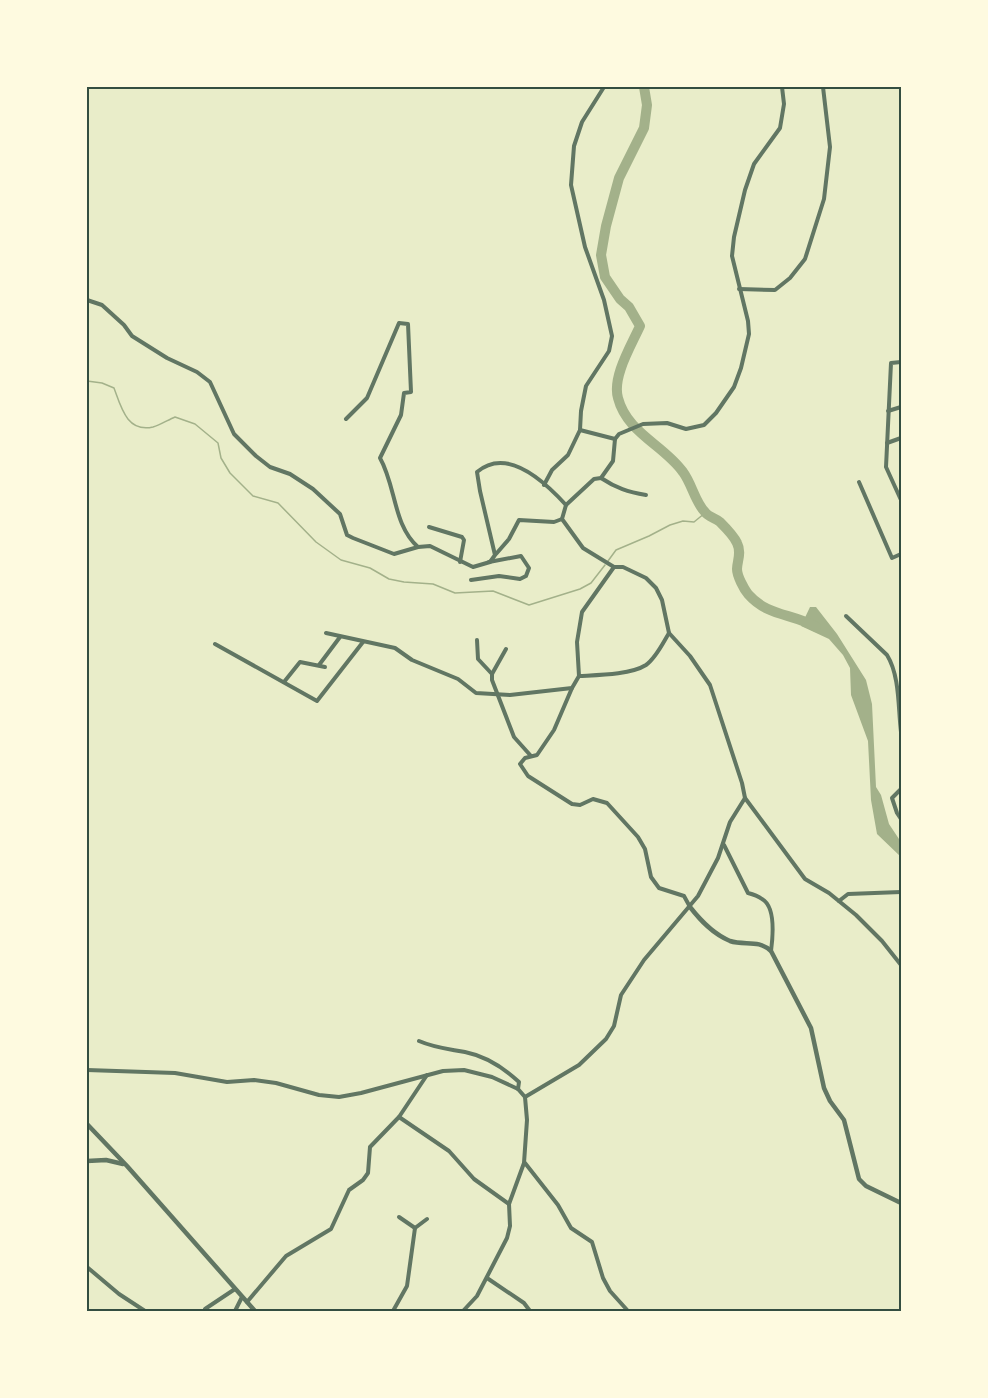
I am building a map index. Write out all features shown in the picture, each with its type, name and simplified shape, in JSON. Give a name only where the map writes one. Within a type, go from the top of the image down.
[{"type":"street","points":[[544,485],[552,470],[568,455],[580,430],[586,386],[609,351],[612,336],[604,300],[592,271],[572,197],[574,146],[582,122],[604,87]]},
{"type":"street","points":[[601,478],[613,461],[615,439],[625,430],[643,424],[668,423],[686,429],[704,425],[716,413],[734,387],[749,334],[732,256],[734,237],[745,190],[754,164],[780,128],[784,104],[782,87]]},
{"type":"street","points":[[739,289],[775,290],[790,278],[806,259],[824,199],[830,147],[823,87]]},
{"type":"street","points":[[87,300],[102,305],[132,336],[210,382],[234,434],[256,456],[270,466],[290,474],[320,495],[340,514],[347,535],[394,554],[430,546],[473,567],[521,556],[529,568],[526,576],[520,579],[499,576],[471,580]]},
{"type":"street","points":[[346,419],[367,398],[399,322],[408,324],[411,392],[404,393],[401,415],[380,458],[388,472],[400,518],[411,541],[418,547]]},
{"type":"street","points":[[901,362],[891,363],[886,467],[901,500]]},
{"type":"street","points":[[888,411],[901,407]]},
{"type":"street","points":[[580,430],[615,439]]},
{"type":"street","points":[[887,443],[901,438]]},
{"type":"street","points":[[495,555],[477,472],[485,465],[504,462],[536,477],[566,505]]},
{"type":"street","points":[[562,519],[566,505],[594,479],[601,478],[615,487],[631,493],[646,495]]},
{"type":"street","points":[[859,483],[892,558],[901,554]]},
{"type":"street","points":[[488,562],[509,539],[519,520],[554,522],[562,519]]},
{"type":"street","points":[[562,519],[583,548],[613,566],[623,567],[645,578],[656,588],[662,600],[669,633],[690,656],[710,685],[745,798],[805,879],[839,901],[882,941],[901,965]]},
{"type":"street","points":[[429,527],[462,537],[464,540],[460,562]]},
{"type":"street","points":[[613,566],[582,612],[577,642],[579,676],[554,730],[537,755],[525,758],[520,764],[528,776],[572,804],[580,805],[593,799],[607,803],[638,837],[645,849],[651,877],[659,888],[684,896],[704,924],[732,941],[758,943],[765,945],[771,951],[811,1028],[824,1088],[830,1101],[844,1120],[859,1179],[866,1186],[901,1203]]},
{"type":"street","points":[[846,616],[887,655],[891,662],[898,684],[901,732]]},
{"type":"street","points":[[326,633],[395,648],[412,660],[458,679],[477,693],[510,695],[572,688]]},
{"type":"street","points":[[579,676],[614,673],[647,664],[669,633]]},
{"type":"street","points":[[319,665],[340,637]]},
{"type":"street","points":[[477,640],[478,659],[492,674],[514,736],[531,756]]},
{"type":"street","points":[[215,644],[317,701],[363,642]]},
{"type":"street","points":[[492,674],[506,649]]},
{"type":"street","points":[[284,682],[300,662],[325,667]]},
{"type":"street","points":[[900,791],[892,798],[901,819]]},
{"type":"street","points":[[525,1097],[579,1065],[606,1039],[614,1026],[618,1002],[626,986],[644,960],[690,907],[706,882],[730,822],[745,798]]},
{"type":"street","points":[[723,844],[748,892],[767,904],[774,927],[771,951]]},
{"type":"street","points":[[839,901],[848,894],[901,892]]},
{"type":"street","points":[[419,1041],[434,1047],[468,1052],[488,1061],[510,1073],[519,1082],[518,1089]]},
{"type":"street","points":[[87,1070],[175,1073],[227,1082],[254,1080],[276,1083],[319,1095],[339,1097],[443,1071],[464,1070],[492,1077],[518,1089],[525,1097],[527,1120],[524,1163],[509,1204],[510,1226],[507,1238],[487,1278],[477,1296],[463,1311]]},
{"type":"street","points":[[247,1302],[286,1256],[331,1228],[350,1190],[368,1173],[370,1146],[399,1117],[428,1075]]},
{"type":"street","points":[[399,1117],[449,1151],[474,1179],[509,1204]]},
{"type":"street","points":[[87,1124],[255,1311]]},
{"type":"street","points":[[87,1161],[106,1160],[127,1166]]},
{"type":"street","points":[[524,1163],[558,1205],[571,1228],[592,1242],[600,1269],[611,1293],[628,1311]]},
{"type":"street","points":[[399,1217],[414,1228]]},
{"type":"street","points":[[393,1311],[407,1286],[414,1228],[427,1219]]},
{"type":"street","points":[[87,1267],[119,1294],[145,1311]]},
{"type":"street","points":[[487,1278],[524,1303],[530,1311]]},
{"type":"street","points":[[205,1309],[235,1288]]},
{"type":"street","points":[[236,1311],[242,1297]]},
{"type":"shaded area","points":[[810,607],[816,607],[837,634],[866,680],[872,704],[876,787],[881,795],[889,824],[901,842],[901,857],[877,834],[871,800],[868,741],[851,695],[850,668],[843,655],[829,639],[801,626]]},
{"type":"waterway","points":[[644,87],[647,105],[644,128],[619,178],[601,255],[605,277],[620,299],[629,307],[640,326],[620,371],[618,398],[629,421],[683,472],[706,514],[720,522],[734,537],[739,550],[737,572],[748,594],[772,611],[816,627]]},
{"type":"waterway","points":[[87,381],[102,383],[114,388],[126,417],[137,426],[153,427],[175,417],[195,424],[218,443],[221,458],[230,473],[253,496],[278,503],[316,542],[341,560],[370,568],[389,579],[433,584],[455,593],[493,591],[529,605],[580,589],[591,583],[605,565]]},
{"type":"waterway","points":[[608,561],[616,550],[670,525],[683,521],[694,522],[705,513]]}]
